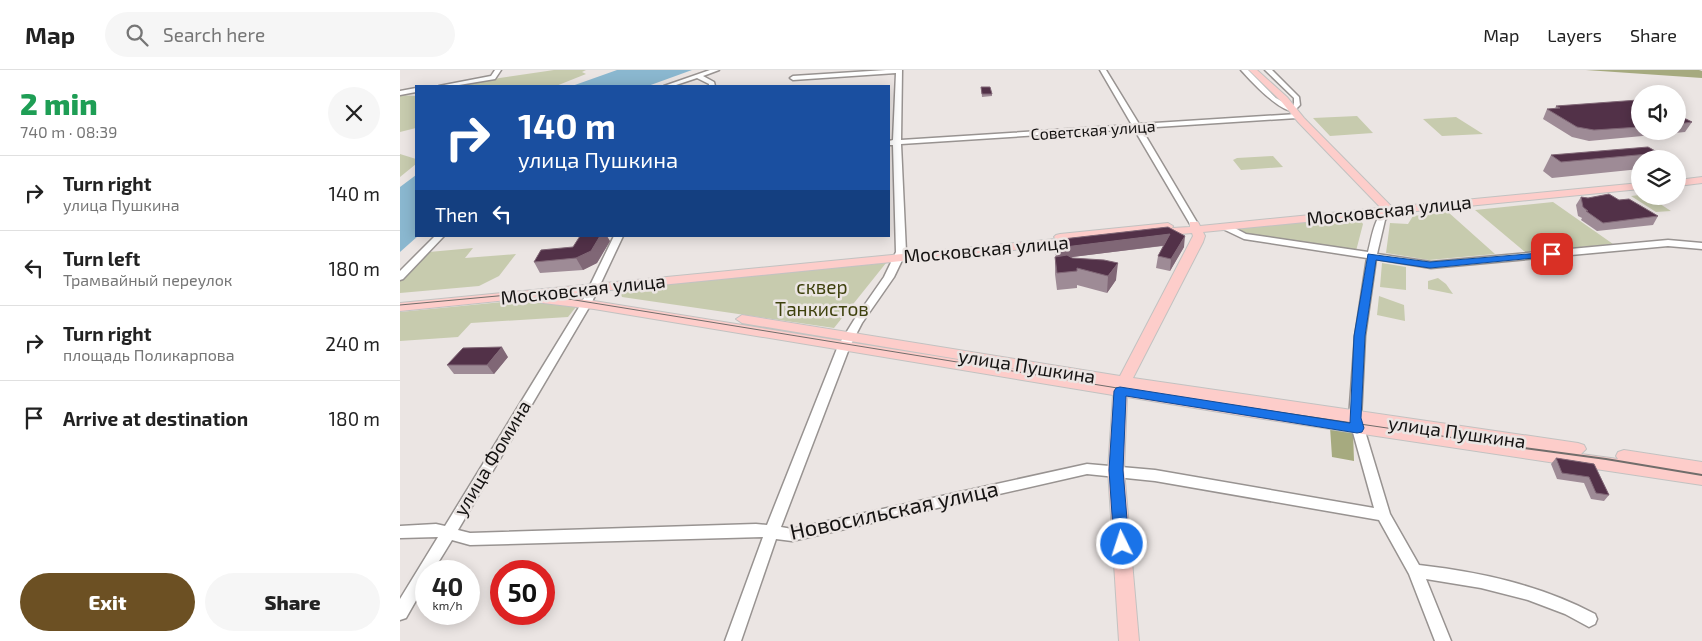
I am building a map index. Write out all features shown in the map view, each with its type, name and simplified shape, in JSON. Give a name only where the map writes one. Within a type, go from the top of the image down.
[{"type":"main road","points":[[1253,70],[1387,208]]},
{"type":"main road","points":[[1686,177],[1702,176]]},
{"type":"main road","points":[[1686,181],[1702,180]]},
{"type":"main road","name":"Московская улица","points":[[525,292],[591,292],[900,255],[1631,183]]},
{"type":"main road","name":"Московская улица","points":[[1196,227],[1226,227],[1387,208],[1631,187]]},
{"type":"main road","points":[[1129,641],[1116,470],[1122,386],[1200,236],[1196,227]]},
{"type":"main road","name":"Московская улица","points":[[424,302],[525,292],[561,291]]},
{"type":"main road","name":"улица Пушкина","points":[[561,291],[591,292],[846,341],[1606,463],[1700,469]]},
{"type":"main road","points":[[525,292],[591,292]]},
{"type":"main road","points":[[400,300],[424,302]]},
{"type":"main road","points":[[400,307],[424,302]]},
{"type":"street","points":[[448,85],[493,78],[498,70]]},
{"type":"street","points":[[671,85],[716,70]]},
{"type":"street","points":[[1102,70],[1196,227]]},
{"type":"street","points":[[1244,70],[1266,92],[1295,113],[1297,98],[1268,70]]},
{"type":"street","points":[[733,641],[772,533],[851,328],[895,268],[900,255],[893,143],[898,71],[793,78]]},
{"type":"street","points":[[697,76],[712,83],[712,85]]},
{"type":"street","points":[[400,93],[415,90]]},
{"type":"street","points":[[1283,99],[1292,101],[1297,98]]},
{"type":"street","name":"Советская улица","points":[[893,143],[1136,127],[1295,113]]},
{"type":"street","points":[[1387,208],[1372,256],[1360,336],[1356,423],[1384,515],[1415,571],[1443,641]]},
{"type":"street","points":[[1226,227],[1238,234],[1430,265],[1668,243],[1702,246]]},
{"type":"street","points":[[400,277],[439,237]]},
{"type":"street","name":"улица Фомина","points":[[400,613],[591,292],[618,237]]},
{"type":"street","name":"Новосильская улица","points":[[400,532],[436,530],[446,534],[470,538],[756,530],[792,535],[1087,469],[1116,470],[1160,476],[1340,509],[1384,515]]},
{"type":"street","points":[[1415,571],[1452,576],[1538,596],[1562,604],[1589,619]]},
{"type":"green space","points":[[554,70],[586,70],[582,72],[586,74],[558,85],[452,85]]},
{"type":"green space","points":[[1586,70],[1699,70],[1702,71],[1702,78]]},
{"type":"green space","points":[[400,95],[415,96],[415,128],[400,132]]},
{"type":"green space","points":[[1357,116],[1373,133],[1330,136],[1313,118]]},
{"type":"green space","points":[[1456,117],[1483,134],[1442,136],[1423,119]]},
{"type":"green space","points":[[400,154],[415,159],[415,165],[400,177]]},
{"type":"green space","points":[[1273,156],[1283,167],[1241,170],[1233,160],[1237,158]]},
{"type":"green space","points":[[1553,202],[1613,244],[1525,252],[1475,210]]},
{"type":"green space","points":[[1645,205],[1662,205],[1671,211],[1656,212]]},
{"type":"green space","points":[[1448,212],[1495,254],[1429,260],[1386,253],[1390,223],[1408,224],[1413,216]]},
{"type":"green space","points":[[1351,217],[1360,220],[1363,224],[1356,251],[1241,233],[1238,228]]},
{"type":"green space","points":[[473,248],[465,258],[516,254],[499,276],[479,286],[400,293],[400,280],[429,252]]},
{"type":"green space","name":"сквер Танкистов","points":[[886,263],[834,328],[622,297],[620,292],[630,287]]},
{"type":"green space","points":[[1382,263],[1406,267],[1406,290],[1380,287]]},
{"type":"green space","points":[[1438,278],[1446,284],[1453,294],[1428,289],[1428,281]]},
{"type":"green space","points":[[1379,296],[1404,305],[1405,321],[1377,315]]},
{"type":"green space","points":[[522,300],[576,307],[568,317],[471,323],[458,337],[400,341],[400,312]]},
{"type":"green space","points":[[1330,427],[1353,431],[1354,461],[1332,457]]},
{"type":"water","points":[[617,70],[692,70],[651,85],[575,85]]},
{"type":"water","points":[[415,176],[415,237],[417,237],[400,252],[400,187]]},
{"type":"building","points":[[981,87],[990,87],[992,94],[982,94]]},
{"type":"building","points":[[1631,101],[1631,128],[1594,130],[1577,127],[1547,109],[1560,108],[1556,106]]},
{"type":"building","points":[[1648,147],[1654,150],[1631,150],[1631,156],[1561,162],[1551,155]]},
{"type":"building","points":[[1609,194],[1619,200],[1629,199],[1631,200],[1631,205],[1639,205],[1658,216],[1603,223],[1583,207],[1581,197],[1588,198]]},
{"type":"building","points":[[1168,227],[1185,236],[1171,259],[1158,256],[1170,234],[1057,248],[1054,240]]},
{"type":"building","points":[[579,237],[599,237],[591,251],[576,258],[534,262],[541,250],[573,247]]},
{"type":"building","points":[[1067,255],[1072,258],[1118,263],[1108,276],[1077,268],[1077,271],[1057,273],[1055,257]]},
{"type":"building","points":[[502,347],[487,365],[447,365],[463,348]]},
{"type":"building","points":[[1556,458],[1594,464],[1609,495],[1596,493],[1589,477],[1562,473]]},
{"type":"tram line","points":[[400,305],[519,294],[544,295],[1142,392],[1496,444]]},
{"type":"tram line","points":[[1487,443],[1606,459],[1702,475]]},
{"type":"route","points":[[1122,544],[1116,470],[1118,400],[1120,391],[1357,428],[1355,418],[1360,336],[1372,256],[1430,265],[1552,254]]}]
